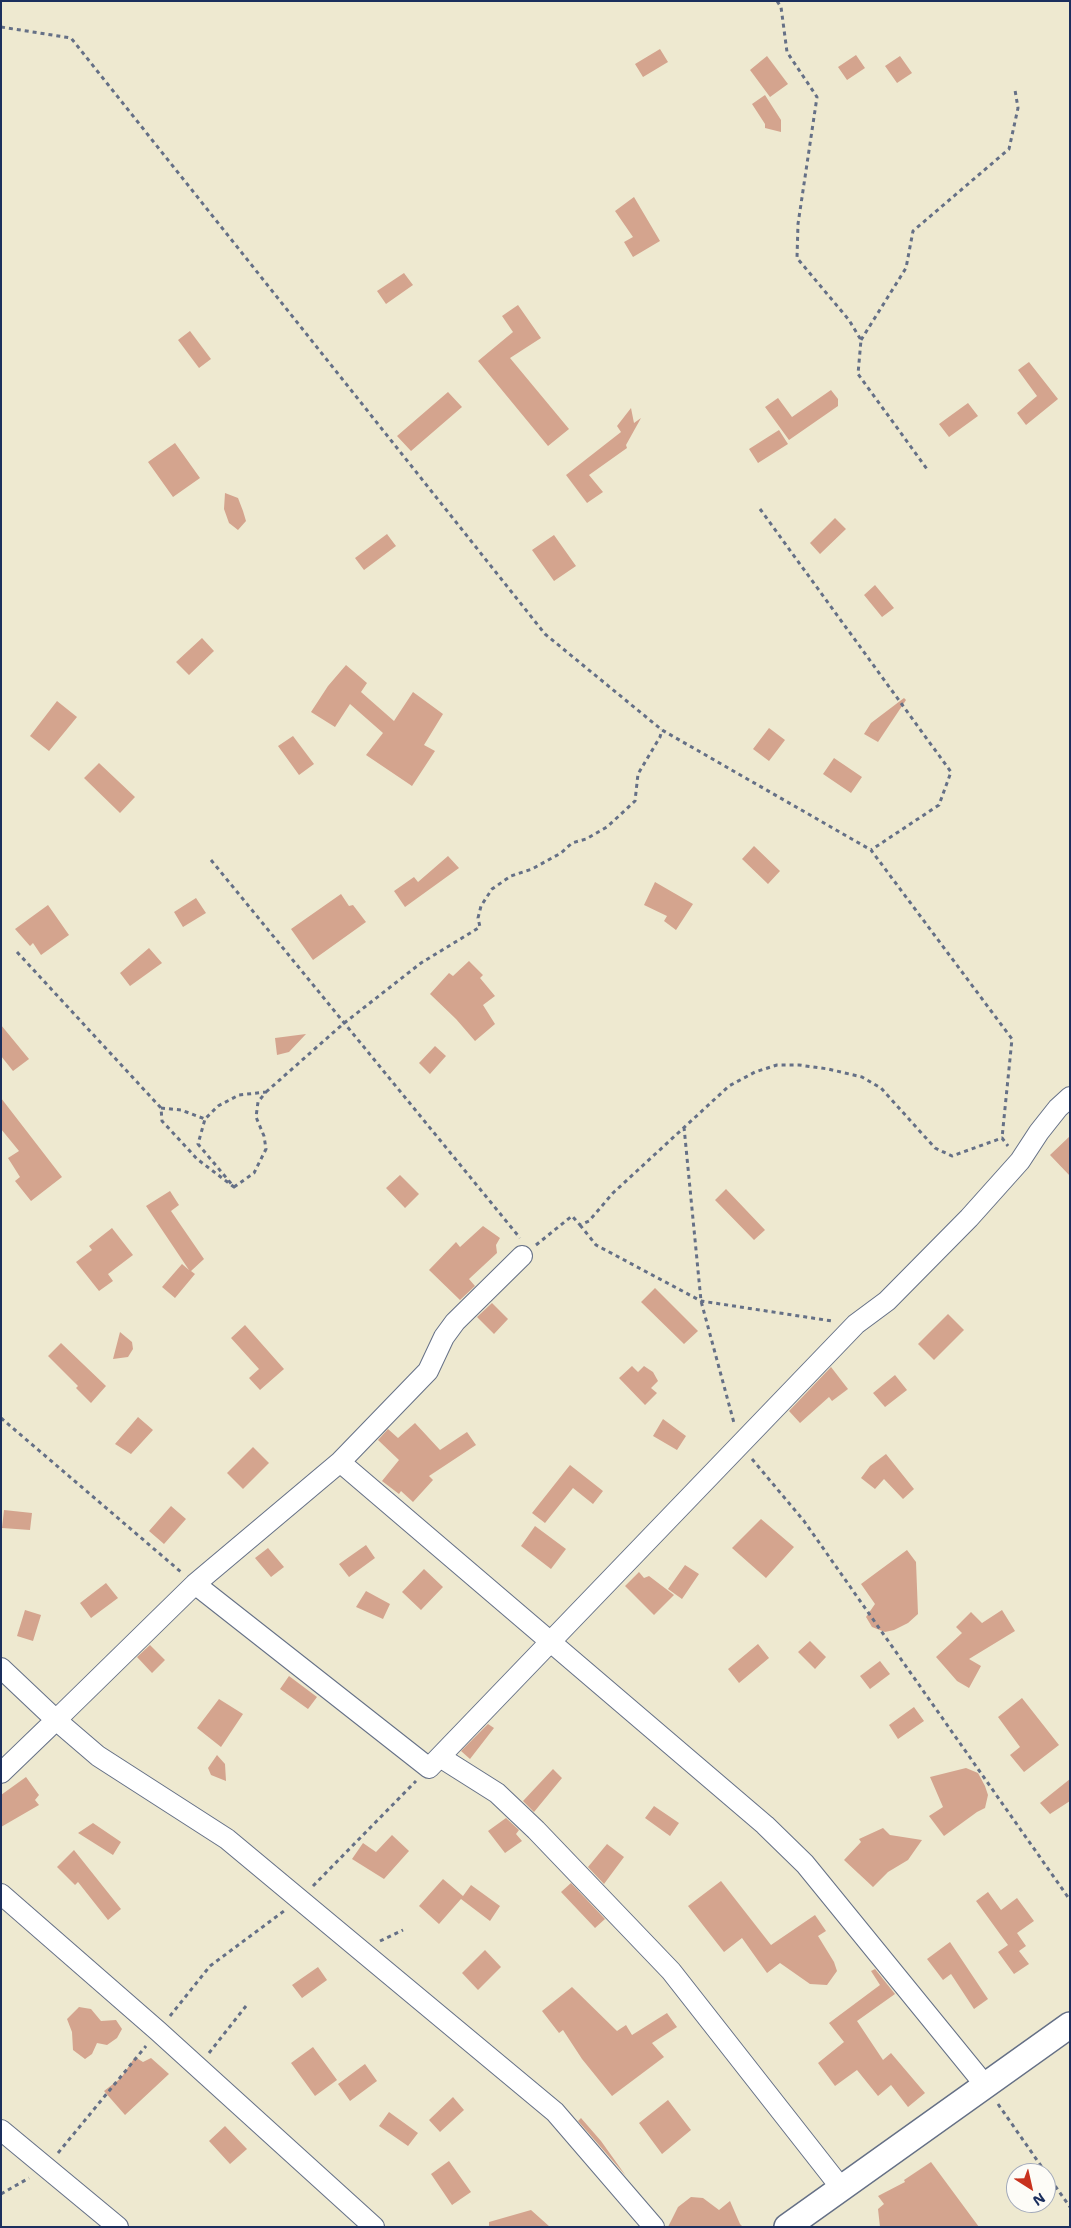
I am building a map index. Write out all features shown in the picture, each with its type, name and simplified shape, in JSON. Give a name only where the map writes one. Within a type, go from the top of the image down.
[{"type":"street","points":[[434,1762],[856,1324],[887,1301],[969,1218],[1020,1161],[1039,1132],[1058,1108],[1070,1097]]},
{"type":"street","points":[[1,1773],[195,1584],[340,1462],[428,1371],[444,1337],[455,1322],[526,1253]]},
{"type":"street","points":[[340,1462],[765,1825],[805,1864],[984,2086]]},
{"type":"street","points":[[195,1584],[434,1762],[497,1793],[536,1830],[671,1971],[842,2189]]},
{"type":"street","points":[[1,1668],[56,1720],[98,1756],[227,1839],[554,2112],[654,2227]]},
{"type":"street","points":[[1,1894],[198,2067],[374,2227]]},
{"type":"street","points":[[787,2227],[1070,2025]]},
{"type":"street","points":[[1,2130],[118,2227]]},
{"type":"path","points":[[777,1],[781,8],[787,52],[817,97],[798,224],[797,258],[831,296],[862,340]]},
{"type":"path","points":[[1,27],[71,38],[545,634],[662,730],[871,850],[1012,1039],[1002,1138],[1020,1161]]},
{"type":"path","points":[[927,468],[858,374],[862,340],[906,268],[914,231],[1009,149],[1018,108],[1015,90]]},
{"type":"path","points":[[760,509],[951,772],[939,805],[871,850]]},
{"type":"path","points":[[234,1187],[254,1173],[266,1149],[264,1136],[256,1117],[258,1102],[266,1092],[343,1024],[421,963],[480,927],[478,918],[481,906],[492,889],[511,876],[532,868],[560,852],[572,843],[586,839],[607,827],[635,801],[638,774],[651,754],[662,730]]},
{"type":"path","points":[[211,860],[526,1253],[572,1216],[596,1245],[701,1301],[856,1324]]},
{"type":"path","points":[[16,952],[161,1108],[162,1121],[197,1159],[234,1187]]},
{"type":"path","points":[[580,1225],[589,1221],[613,1193],[729,1086],[754,1072],[777,1065],[798,1065],[828,1069],[862,1078],[882,1088],[935,1148],[952,1156],[1002,1138]]},
{"type":"path","points":[[234,1187],[198,1144],[205,1119],[218,1106],[239,1095],[266,1092]]},
{"type":"path","points":[[161,1108],[181,1110],[205,1119]]},
{"type":"path","points":[[684,1128],[701,1301],[740,1445],[804,1521],[1070,1900]]},
{"type":"path","points":[[1,1418],[195,1584]]},
{"type":"path","points":[[300,1899],[434,1762]]},
{"type":"path","points":[[198,2067],[246,2006]]},
{"type":"path","points":[[984,2086],[1039,2163]]},
{"type":"path","points":[[1,2194],[47,2167]]},
{"type":"path","points":[[1056,2187],[1070,2207]]},
{"type":"building","points":[[660,49],[668,62],[643,77],[635,64]]},
{"type":"building","points":[[856,55],[865,68],[847,80],[838,67]]},
{"type":"building","points":[[767,56],[788,84],[770,97],[750,70]]},
{"type":"building","points":[[900,56],[912,73],[897,83],[885,66]]},
{"type":"building","points":[[765,95],[781,120],[781,132],[765,128],[765,124],[752,104]]},
{"type":"building","points":[[634,197],[660,241],[633,257],[624,242],[633,237],[615,211]]},
{"type":"building","points":[[404,273],[413,285],[386,304],[377,291]]},
{"type":"building","points":[[518,305],[541,338],[510,358],[569,429],[548,446],[478,361],[513,332],[502,316]]},
{"type":"building","points":[[190,331],[211,359],[199,368],[178,340]]},
{"type":"building","points":[[1029,362],[1058,399],[1026,425],[1017,413],[1037,396],[1018,370]]},
{"type":"building","points":[[831,390],[838,399],[838,406],[789,440],[765,407],[778,398],[792,417]]},
{"type":"building","points":[[448,392],[462,407],[411,451],[397,436]]},
{"type":"building","points":[[968,403],[978,416],[949,437],[939,424]]},
{"type":"building","points":[[631,408],[634,423],[641,418],[626,445],[627,448],[589,475],[603,492],[587,503],[566,475],[621,432],[617,426]]},
{"type":"building","points":[[779,430],[788,444],[758,463],[749,449]]},
{"type":"building","points":[[175,443],[200,478],[173,497],[148,462]]},
{"type":"building","points":[[225,493],[238,498],[243,511],[246,521],[238,530],[229,523],[224,509]]},
{"type":"building","points":[[835,518],[846,529],[820,554],[810,543]]},
{"type":"building","points":[[387,534],[396,546],[364,570],[355,558]]},
{"type":"building","points":[[554,535],[576,566],[554,581],[532,550]]},
{"type":"building","points":[[875,585],[894,608],[882,617],[864,595]]},
{"type":"building","points":[[202,638],[214,651],[189,675],[176,662]]},
{"type":"building","points":[[346,665],[367,683],[361,692],[394,721],[413,692],[443,714],[424,745],[435,751],[412,786],[366,755],[383,733],[350,704],[335,727],[311,712],[328,686]]},
{"type":"building","points":[[904,698],[906,700],[878,742],[864,734],[871,723]]},
{"type":"building","points":[[57,701],[77,717],[49,751],[30,736]]},
{"type":"building","points":[[769,728],[785,740],[769,761],[753,749]]},
{"type":"building","points":[[293,736],[314,764],[299,775],[278,746]]},
{"type":"building","points":[[834,758],[862,777],[851,793],[823,774]]},
{"type":"building","points":[[99,763],[135,797],[120,813],[84,778]]},
{"type":"building","points":[[754,846],[780,871],[768,884],[742,859]]},
{"type":"building","points":[[448,856],[459,868],[405,907],[394,891],[414,877],[418,882]]},
{"type":"building","points":[[655,882],[693,904],[676,930],[664,921],[667,916],[644,905]]},
{"type":"building","points":[[341,894],[349,906],[353,905],[366,922],[313,960],[291,929]]},
{"type":"building","points":[[196,898],[206,913],[183,927],[174,912]]},
{"type":"building","points":[[48,905],[69,935],[41,955],[33,943],[30,946],[15,929]]},
{"type":"building","points":[[149,948],[162,963],[130,986],[120,973]]},
{"type":"building","points":[[469,961],[483,975],[480,978],[495,996],[483,1005],[495,1024],[475,1041],[430,994],[449,973],[453,976]]},
{"type":"building","points":[[1,1025],[29,1059],[13,1071],[1,1056]]},
{"type":"building","points":[[306,1034],[289,1052],[277,1055],[275,1038]]},
{"type":"building","points":[[435,1046],[446,1056],[430,1074],[419,1063]]},
{"type":"building","points":[[1,1098],[62,1177],[31,1201],[15,1181],[20,1177],[8,1158],[19,1151],[1,1129]]},
{"type":"building","points":[[1070,1136],[1070,1176],[1050,1155]]},
{"type":"building","points":[[400,1175],[419,1194],[405,1208],[386,1188]]},
{"type":"building","points":[[726,1189],[765,1230],[754,1240],[715,1200]]},
{"type":"building","points":[[170,1191],[179,1205],[171,1211],[204,1259],[191,1271],[195,1274],[175,1298],[162,1287],[182,1264],[189,1270],[146,1206]]},
{"type":"building","points":[[483,1226],[500,1238],[496,1245],[497,1253],[469,1279],[475,1286],[460,1300],[429,1270],[456,1242],[460,1247]]},
{"type":"building","points":[[112,1228],[133,1255],[108,1274],[113,1281],[99,1291],[76,1262],[92,1250],[89,1246]]},
{"type":"building","points":[[655,1288],[698,1331],[684,1344],[641,1302]]},
{"type":"building","points":[[492,1303],[508,1319],[494,1334],[477,1317]]},
{"type":"building","points":[[948,1314],[964,1330],[934,1360],[918,1344]]},
{"type":"building","points":[[245,1325],[284,1369],[260,1390],[249,1378],[259,1369],[231,1338]]},
{"type":"building","points":[[120,1332],[132,1342],[133,1349],[128,1357],[113,1359]]},
{"type":"building","points":[[61,1343],[106,1386],[91,1403],[76,1388],[78,1386],[48,1356]]},
{"type":"building","points":[[632,1366],[638,1372],[644,1366],[653,1372],[658,1381],[651,1388],[657,1393],[645,1405],[619,1378]]},
{"type":"building","points":[[831,1367],[848,1389],[832,1401],[829,1397],[800,1423],[789,1411]]},
{"type":"building","points":[[895,1375],[907,1390],[885,1407],[873,1393]]},
{"type":"building","points":[[138,1417],[153,1430],[131,1454],[115,1444]]},
{"type":"building","points":[[663,1419],[686,1436],[677,1450],[653,1436]]},
{"type":"building","points":[[415,1423],[440,1450],[467,1432],[476,1445],[429,1476],[433,1480],[413,1502],[401,1491],[399,1494],[382,1481],[399,1460],[378,1440],[388,1429],[398,1438]]},
{"type":"building","points":[[253,1447],[269,1463],[243,1489],[227,1473]]},
{"type":"building","points":[[886,1454],[914,1489],[903,1499],[884,1479],[875,1489],[861,1478],[870,1466]]},
{"type":"building","points":[[570,1465],[603,1491],[593,1504],[573,1488],[545,1523],[532,1513]]},
{"type":"building","points":[[171,1506],[186,1519],[164,1544],[149,1531]]},
{"type":"building","points":[[4,1510],[32,1513],[30,1530],[2,1528]]},
{"type":"building","points":[[761,1519],[794,1547],[766,1578],[732,1548]]},
{"type":"building","points":[[535,1526],[566,1549],[551,1569],[521,1546]]},
{"type":"building","points":[[366,1545],[375,1558],[349,1577],[339,1564]]},
{"type":"building","points":[[268,1548],[284,1567],[271,1577],[255,1558]]},
{"type":"building","points":[[907,1550],[916,1562],[918,1614],[908,1623],[885,1632],[872,1627],[866,1617],[875,1604],[861,1584]]},
{"type":"building","points":[[685,1565],[699,1574],[682,1599],[668,1589]]},
{"type":"building","points":[[424,1569],[443,1587],[421,1610],[402,1592]]},
{"type":"building","points":[[639,1572],[644,1578],[649,1576],[674,1595],[654,1615],[625,1586]]},
{"type":"building","points":[[106,1583],[118,1598],[91,1618],[80,1603]]},
{"type":"building","points":[[366,1591],[390,1604],[383,1619],[356,1607]]},
{"type":"building","points":[[25,1610],[41,1615],[33,1641],[17,1636]]},
{"type":"building","points":[[1002,1610],[1015,1631],[969,1659],[981,1666],[969,1688],[957,1681],[936,1657],[962,1633],[956,1627],[971,1612],[982,1623]]},
{"type":"building","points":[[810,1641],[826,1657],[815,1669],[798,1652]]},
{"type":"building","points":[[758,1644],[769,1658],[739,1683],[728,1669]]},
{"type":"building","points":[[150,1645],[165,1660],[152,1673],[137,1657]]},
{"type":"building","points":[[880,1661],[890,1674],[870,1689],[860,1676]]},
{"type":"building","points":[[289,1676],[317,1697],[308,1709],[280,1689]]},
{"type":"building","points":[[1022,1698],[1059,1745],[1024,1772],[1010,1755],[1020,1747],[998,1717]]},
{"type":"building","points":[[219,1699],[243,1714],[221,1747],[197,1728]]},
{"type":"building","points":[[914,1707],[924,1721],[898,1739],[889,1725]]},
{"type":"building","points":[[488,1724],[494,1728],[470,1759],[461,1751]]},
{"type":"building","points":[[217,1755],[225,1764],[226,1781],[211,1775],[208,1768]]},
{"type":"building","points":[[966,1768],[978,1773],[985,1786],[988,1795],[985,1808],[944,1836],[929,1816],[943,1807],[930,1777]]},
{"type":"building","points":[[553,1769],[562,1778],[534,1812],[523,1801]]},
{"type":"building","points":[[26,1777],[39,1795],[35,1800],[39,1805],[1,1827],[1,1795]]},
{"type":"building","points":[[1070,1779],[1070,1801],[1050,1814],[1040,1803]]},
{"type":"building","points":[[654,1806],[679,1823],[670,1836],[645,1818]]},
{"type":"building","points":[[506,1818],[519,1830],[516,1834],[522,1841],[505,1853],[488,1831]]},
{"type":"building","points":[[93,1823],[121,1842],[113,1855],[78,1833]]},
{"type":"building","points":[[883,1828],[890,1835],[922,1840],[908,1860],[888,1872],[873,1887],[844,1860],[861,1842],[859,1839]]},
{"type":"building","points":[[392,1835],[409,1851],[384,1879],[352,1859],[363,1843],[376,1852]]},
{"type":"building","points":[[607,1844],[624,1857],[604,1884],[588,1867]]},
{"type":"building","points":[[74,1850],[121,1909],[108,1920],[78,1882],[75,1885],[57,1867]]},
{"type":"building","points":[[443,1879],[463,1896],[471,1885],[500,1906],[490,1921],[461,1899],[439,1924],[419,1906]]},
{"type":"building","points":[[721,1881],[771,1945],[815,1915],[826,1931],[818,1936],[834,1962],[837,1971],[827,1985],[810,1984],[780,1963],[767,1973],[742,1938],[724,1952],[688,1906]]},
{"type":"building","points":[[571,1883],[605,1919],[595,1928],[561,1892]]},
{"type":"building","points":[[988,1892],[1001,1910],[1017,1898],[1034,1921],[1017,1933],[1026,1946],[1019,1951],[1029,1964],[1014,1974],[998,1952],[1008,1945],[976,1901]]},
{"type":"building","points":[[950,1942],[988,1999],[974,2009],[951,1974],[943,1980],[927,1959]]},
{"type":"building","points":[[485,1950],[501,1967],[478,1990],[462,1973]]},
{"type":"building","points":[[318,1967],[327,1980],[302,1998],[292,1985]]},
{"type":"building","points":[[875,1969],[895,1994],[857,2021],[883,2060],[891,2053],[925,2093],[908,2107],[891,2085],[878,2096],[857,2070],[835,2086],[818,2063],[844,2042],[829,2023],[880,1985],[871,1971]]},
{"type":"building","points":[[572,1987],[617,2031],[626,2025],[632,2035],[667,2013],[677,2027],[652,2043],[664,2057],[612,2096],[582,2059],[563,2030],[559,2033],[542,2011]]},
{"type":"building","points":[[79,2007],[91,2009],[101,2021],[116,2020],[122,2029],[117,2038],[107,2045],[97,2043],[92,2054],[85,2059],[73,2050],[72,2032],[67,2019]]},
{"type":"building","points":[[313,2047],[337,2080],[315,2096],[291,2063]]},
{"type":"building","points":[[135,2057],[143,2062],[151,2058],[169,2074],[125,2115],[104,2091],[121,2078]]},
{"type":"building","points":[[365,2064],[377,2081],[350,2101],[338,2084]]},
{"type":"building","points":[[453,2097],[464,2110],[440,2132],[429,2120]]},
{"type":"building","points":[[668,2100],[691,2130],[662,2154],[639,2123]]},
{"type":"building","points":[[389,2112],[418,2133],[408,2146],[379,2126]]},
{"type":"building","points":[[581,2118],[601,2141],[626,2176],[578,2121]]},
{"type":"building","points":[[225,2126],[247,2149],[230,2164],[209,2141]]},
{"type":"building","points":[[449,2161],[471,2192],[452,2205],[431,2174]]},
{"type":"building","points":[[931,2162],[979,2227],[880,2227],[878,2209],[884,2204],[878,2196],[905,2182],[904,2180]]},
{"type":"building","points":[[691,2197],[703,2198],[719,2210],[730,2201],[743,2227],[668,2227],[678,2207]]},
{"type":"building","points":[[531,2210],[550,2227],[489,2227],[489,2222]]}]
